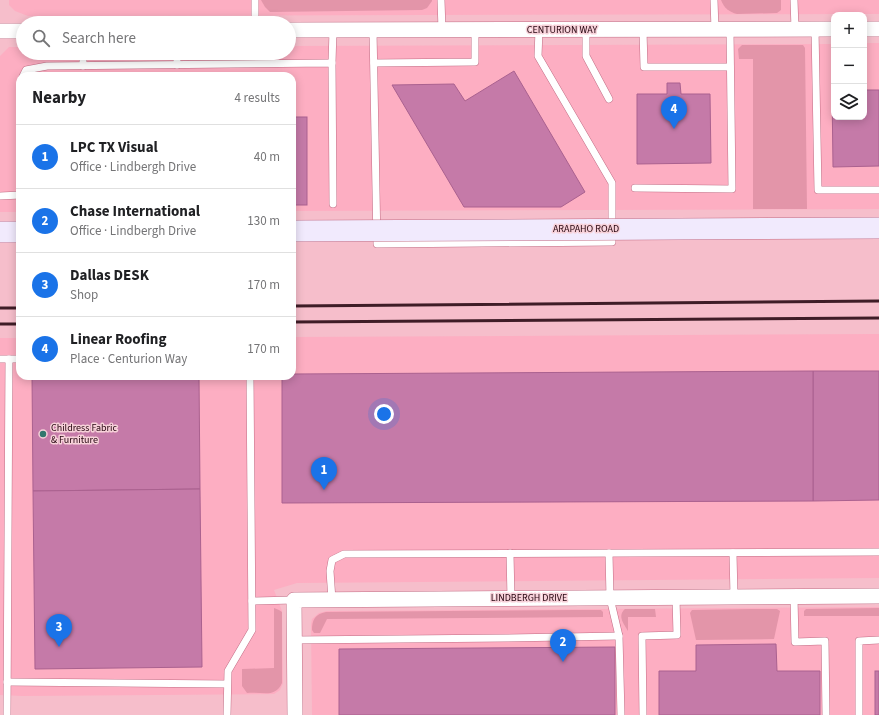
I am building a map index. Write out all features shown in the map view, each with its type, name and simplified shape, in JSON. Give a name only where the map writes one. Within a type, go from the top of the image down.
[{"type":"main road","name":"ARAPAHO ROAD","points":[[296,231],[879,228]]},
{"type":"main road","points":[[0,232],[16,232]]},
{"type":"street","points":[[867,29],[879,29]]},
{"type":"street","name":"CENTURION WAY","points":[[296,30],[831,30]]},
{"type":"street","points":[[0,31],[16,31]]},
{"type":"street","name":"LINDBERGH DRIVE","points":[[294,600],[879,596]]},
{"type":"street","points":[[294,600],[295,715]]},
{"type":"lane","points":[[255,0],[255,16]]},
{"type":"lane","points":[[441,0],[442,30]]},
{"type":"lane","points":[[714,0],[715,30]]},
{"type":"lane","points":[[794,0],[795,30]]},
{"type":"lane","points":[[333,30],[333,204]]},
{"type":"lane","points":[[374,30],[376,244],[612,242],[612,183],[538,56],[539,30]]},
{"type":"lane","points":[[374,63],[475,62],[475,30]]},
{"type":"lane","points":[[586,30],[586,56],[609,99]]},
{"type":"lane","points":[[643,30],[644,67],[730,67]]},
{"type":"lane","points":[[635,188],[732,189],[730,30]]},
{"type":"lane","points":[[816,30],[818,190],[879,190]]},
{"type":"lane","points":[[83,60],[83,66]]},
{"type":"lane","points":[[177,60],[177,65]]},
{"type":"lane","points":[[25,72],[26,70],[47,66],[332,63]]},
{"type":"lane","points":[[0,196],[16,195]]},
{"type":"lane","points":[[7,715],[8,359]]},
{"type":"lane","points":[[0,360],[16,359]]},
{"type":"lane","points":[[227,715],[228,671],[252,630],[250,380]]},
{"type":"lane","points":[[332,600],[330,571],[332,560],[344,554],[879,552]]},
{"type":"lane","points":[[510,553],[511,599]]},
{"type":"lane","points":[[609,553],[610,598],[619,636],[621,715]]},
{"type":"lane","points":[[733,553],[734,597]]},
{"type":"lane","points":[[794,597],[795,642],[825,641],[826,715]]},
{"type":"lane","points":[[643,715],[642,636],[677,636],[676,598]]},
{"type":"lane","points":[[252,601],[294,600]]},
{"type":"lane","points":[[294,640],[619,636]]},
{"type":"lane","points":[[859,715],[859,641],[879,640]]},
{"type":"lane","points":[[7,682],[228,684]]},
{"type":"shaded area","points":[[9,0],[879,0],[879,14],[867,14],[867,12],[831,12],[831,14],[28,16],[15,11],[9,5]]},
{"type":"shaded area","points":[[261,0],[432,1],[427,8],[422,10],[270,12]]},
{"type":"shaded area","points":[[721,0],[781,0],[781,10],[777,13],[737,14],[727,9]]},
{"type":"shaded area","points":[[867,43],[879,43],[879,209],[296,211],[296,72],[16,72],[16,212],[0,212],[0,56],[9,47],[16,47],[16,60],[296,60],[296,46],[831,44],[831,120],[867,120]]},
{"type":"shaded area","points":[[742,45],[803,45],[805,48],[807,209],[753,209],[753,59],[739,59],[738,49]]},
{"type":"shaded area","points":[[879,334],[879,578],[297,583],[274,590],[282,611],[283,683],[280,690],[274,694],[0,695],[0,338],[16,338],[16,380],[296,380],[296,337]]},
{"type":"shaded area","points":[[879,607],[879,715],[312,715],[311,625],[312,619],[319,613],[327,611]]},
{"type":"shaded area","points":[[274,608],[282,612],[282,683],[276,691],[272,693],[247,693],[242,686],[242,669],[274,668]]},
{"type":"shaded area","points":[[879,608],[879,616],[804,616],[804,611],[806,609]]},
{"type":"shaded area","points":[[625,609],[655,609],[656,617],[628,617],[628,631],[621,617]]},
{"type":"shaded area","points":[[777,609],[780,611],[774,639],[696,640],[690,613],[692,610]]},
{"type":"shaded area","points":[[601,610],[603,612],[603,617],[327,619],[320,633],[314,633],[312,630],[315,618],[319,614],[326,612]]},
{"type":"building","points":[[514,71],[585,192],[561,207],[464,207],[392,85],[454,84],[465,101]]},
{"type":"building","points":[[667,83],[680,83],[681,94],[710,94],[711,163],[637,164],[637,94],[667,94]]},
{"type":"building","points":[[867,90],[879,90],[879,166],[833,167],[832,120],[867,120]]},
{"type":"building","points":[[296,117],[307,117],[307,205],[296,205]]},
{"type":"building","points":[[813,371],[879,371],[879,500],[813,501]]},
{"type":"building","points":[[813,371],[813,501],[282,503],[282,380],[296,380],[296,374]]},
{"type":"building","points":[[32,380],[199,380],[200,489],[33,491]]},
{"type":"building","points":[[200,489],[202,667],[35,669],[33,491]]},
{"type":"building","points":[[776,644],[777,671],[820,671],[820,715],[659,715],[659,671],[696,671],[696,645]]},
{"type":"building","points":[[615,647],[615,715],[339,715],[339,649]]},
{"type":"building","points":[[875,671],[879,671],[879,715],[875,715]]},
{"type":"railway","points":[[296,306],[879,301]]},
{"type":"railway","points":[[0,308],[16,308]]},
{"type":"railway","points":[[296,322],[879,318]]},
{"type":"railway","points":[[0,324],[16,324]]},
{"type":"place","name":"Linear Roofing","points":[[674,129]]},
{"type":"place","name":"Childress Fabric & Furniture","points":[[43,434]]},
{"type":"place","name":"LPC TX Visual","points":[[324,490]]},
{"type":"place","name":"Dallas DESK","points":[[59,647]]},
{"type":"place","name":"Chase International","points":[[563,662]]}]
